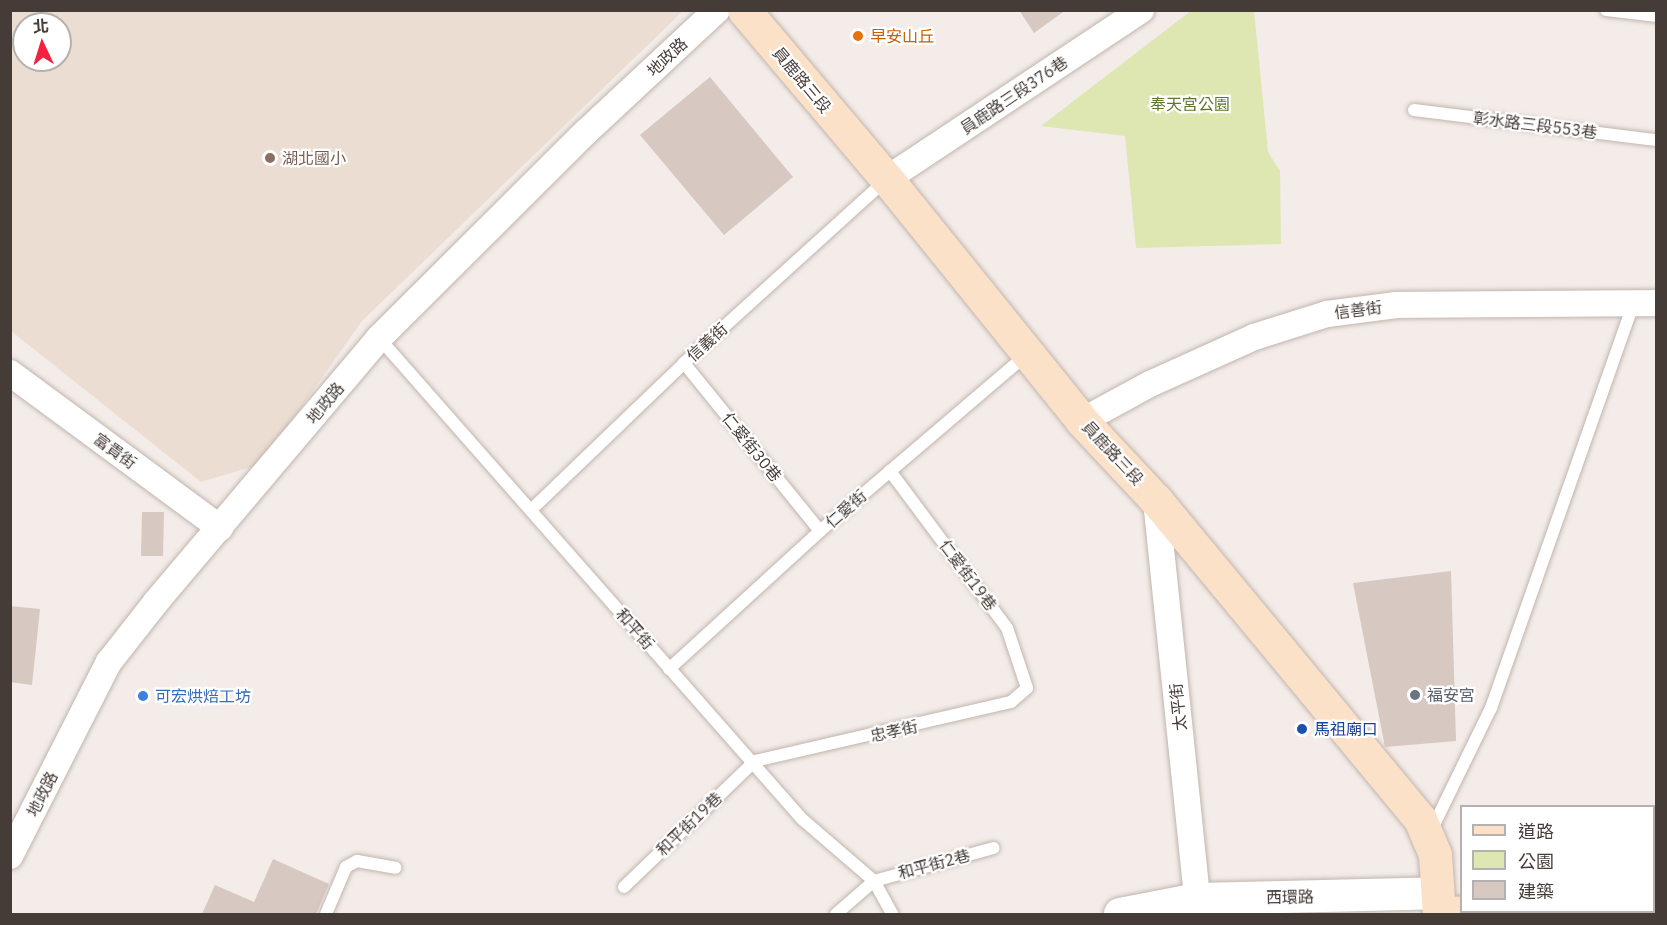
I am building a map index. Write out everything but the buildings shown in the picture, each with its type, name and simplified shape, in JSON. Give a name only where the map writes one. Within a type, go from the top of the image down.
[{"type":"main road","name":"員鹿路三段","points":[[744,10],[887,179],[1082,421],[1156,500],[1420,819],[1435,855],[1444,903]]},
{"type":"main road","name":"西環路","points":[[1444,903],[1460,906]]},
{"type":"street","name":"地政路","points":[[10,856],[109,662],[220,528],[379,338],[586,132],[717,10]]},
{"type":"street","name":"員鹿路三段376巷","points":[[887,179],[1141,10]]},
{"type":"street","name":"信善街","points":[[1082,421],[1150,384],[1254,337],[1327,314],[1396,305],[1645,303]]},
{"type":"street","name":"富貴街","points":[[10,374],[220,528]]},
{"type":"street","name":"太平街","points":[[1156,500],[1199,907]]},
{"type":"street","name":"西環路","points":[[1120,915],[1199,907],[1444,903]]},
{"type":"street","name":"西環路","points":[[1403,915],[1444,903]]},
{"type":"lane","points":[[1606,10],[1656,16]]},
{"type":"lane","name":"彰水路三段553巷","points":[[1414,110],[1656,140]]},
{"type":"lane","name":"信義街","points":[[532,509],[684,363],[887,179]]},
{"type":"lane","points":[[1428,837],[1491,708],[1645,303]]},
{"type":"lane","name":"和平街","points":[[379,338],[532,509],[669,669],[755,762],[802,819],[874,880],[892,915]]},
{"type":"lane","name":"仁愛街","points":[[669,669],[820,531],[1027,355]]},
{"type":"lane","name":"仁愛街30巷","points":[[684,363],[820,531]]},
{"type":"lane","name":"仁愛街19巷","points":[[890,471],[1007,628],[1028,688]]},
{"type":"lane","name":"忠孝街","points":[[755,762],[1011,702],[1028,688]]},
{"type":"lane","name":"和平街19巷","points":[[624,887],[755,762]]},
{"type":"lane","name":"和平街2巷","points":[[874,880],[994,848]]},
{"type":"lane","points":[[326,915],[346,867],[357,861],[395,868]]},
{"type":"lane","points":[[836,915],[874,880]]},
{"type":"shaded area","name":"湖北國小","points":[[10,11],[683,11],[362,321],[261,464],[201,482],[11,331]]},
{"type":"green space","name":"奉天宮公園","points":[[1192,10],[1254,11],[1268,152],[1280,171],[1281,244],[1136,248],[1125,136],[1041,126]]},
{"type":"place","name":"早安山丘","points":[[858,36]]},
{"type":"place","name":"湖北國小","points":[[270,158]]},
{"type":"place","name":"福安宮","points":[[1415,695]]},
{"type":"place","name":"可宏烘焙工坊","points":[[143,696]]},
{"type":"place","name":"馬祖廟口","points":[[1302,729]]}]
